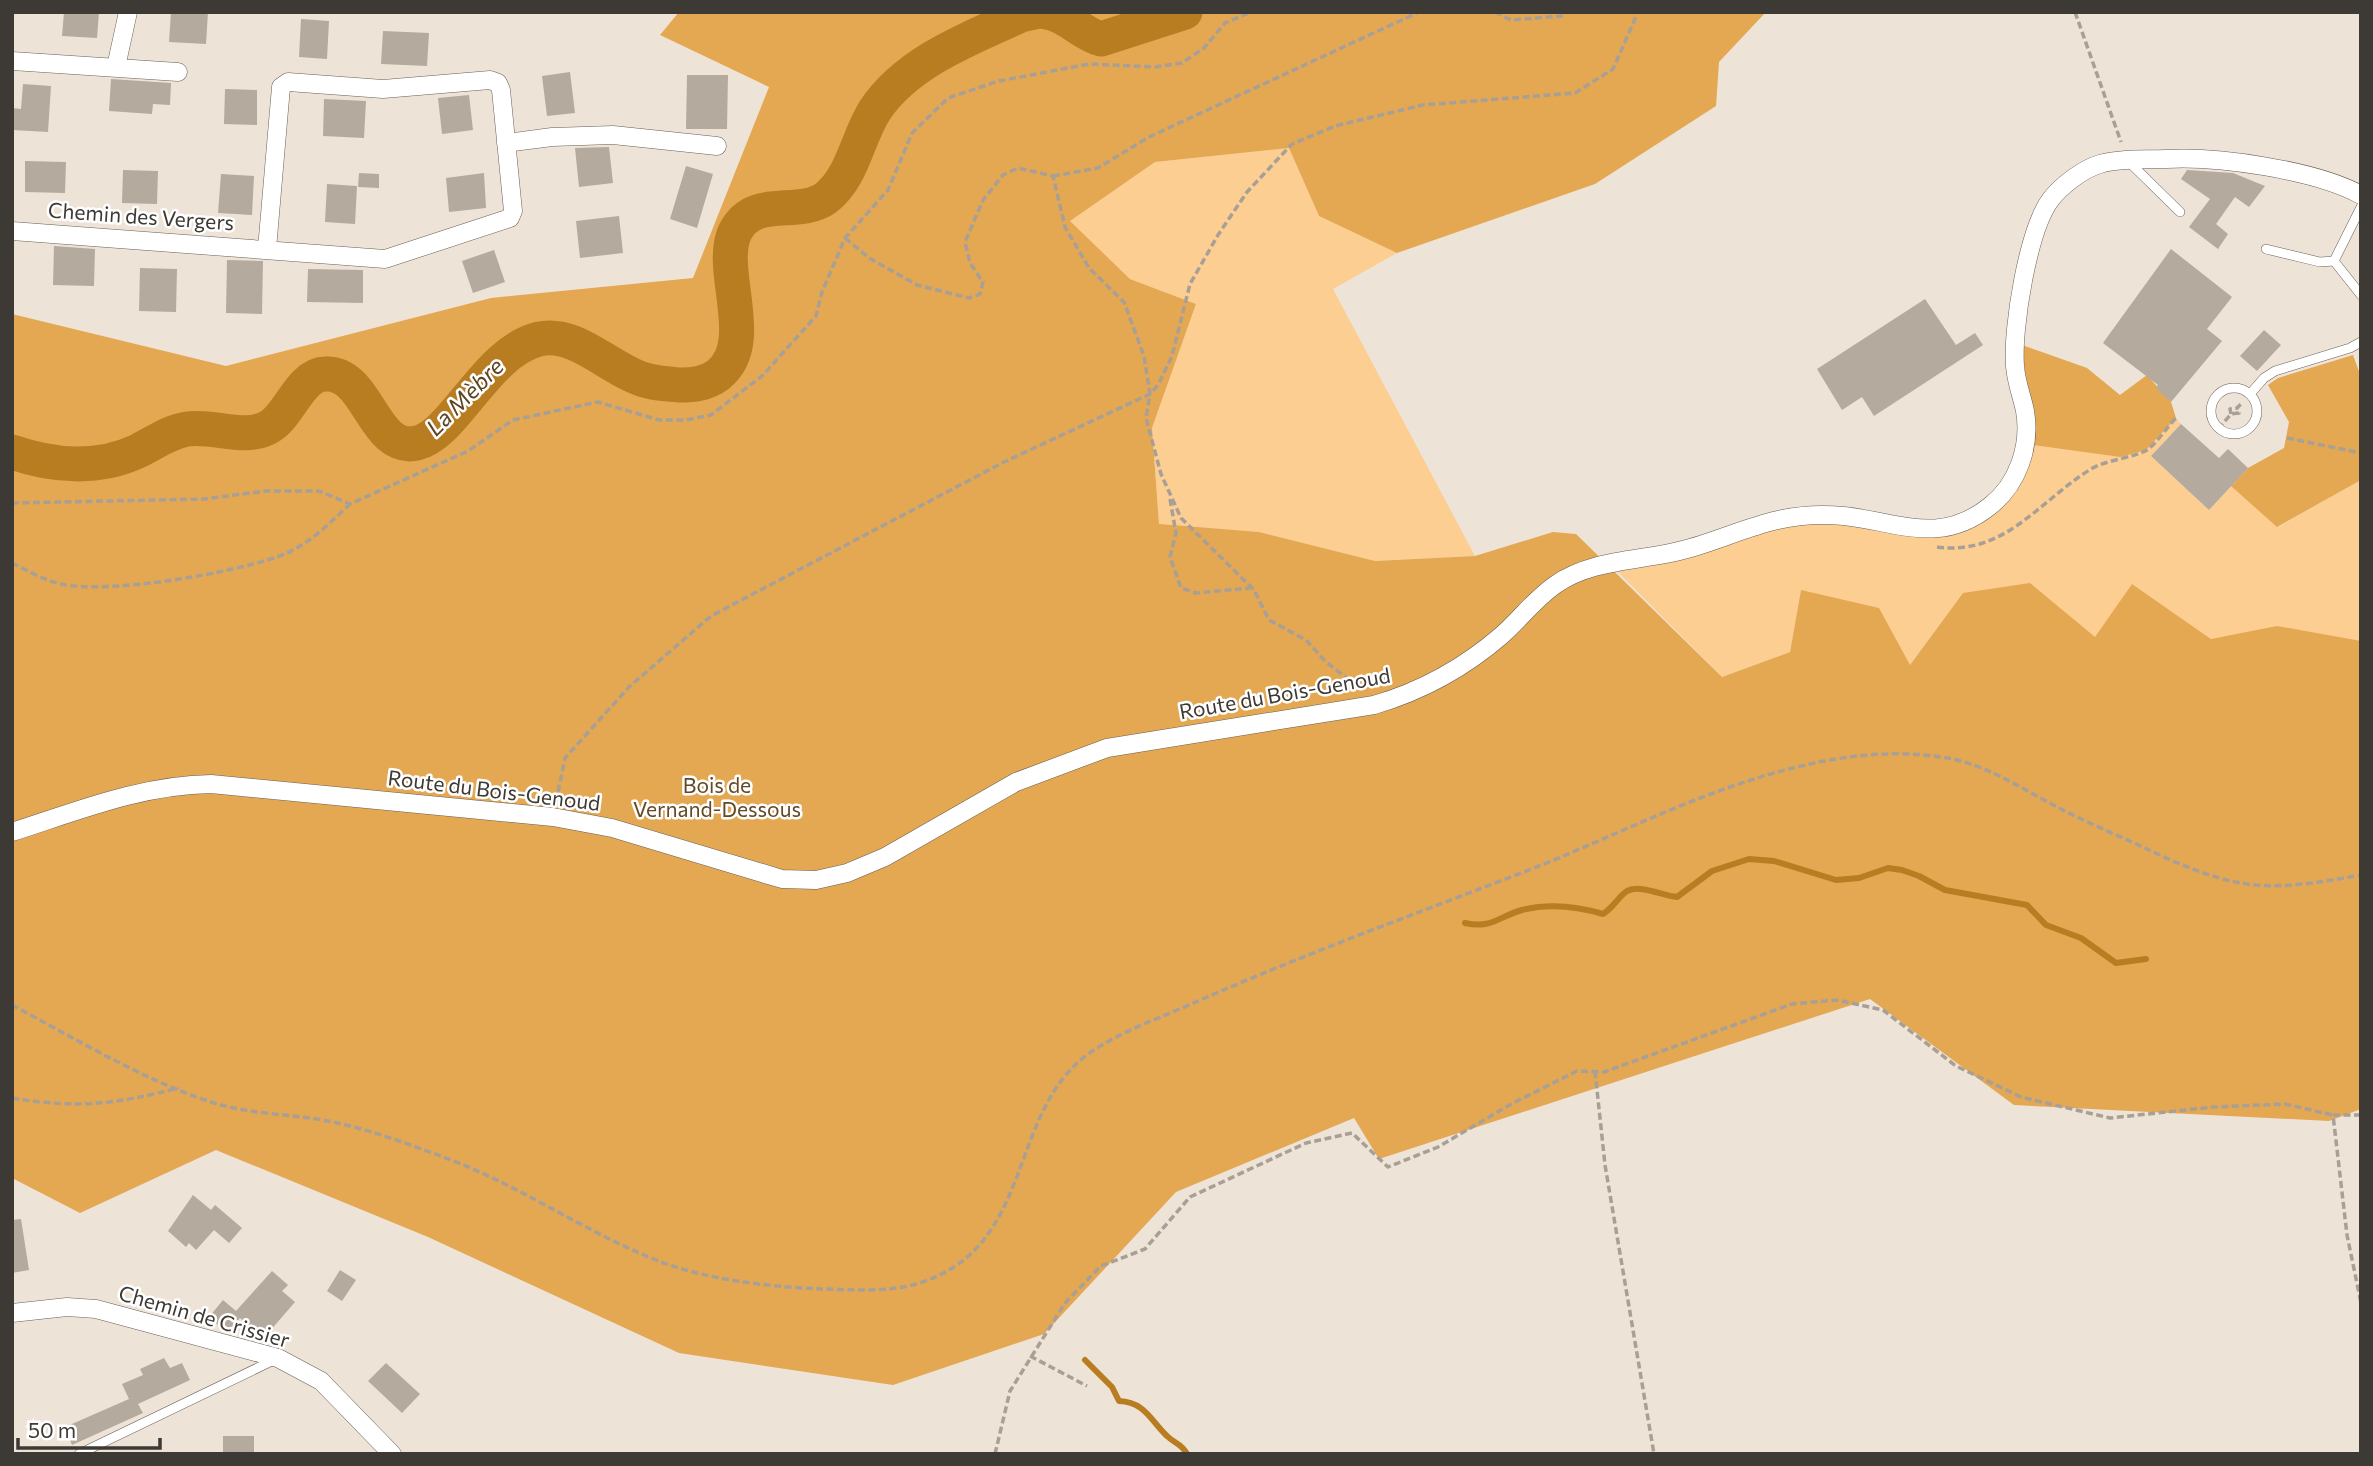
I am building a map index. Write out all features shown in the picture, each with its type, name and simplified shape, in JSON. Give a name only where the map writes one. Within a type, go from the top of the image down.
[{"type":"street","points":[[116,67],[128,12]]},
{"type":"street","points":[[12,61],[178,72]]},
{"type":"street","name":"Chemin des Vergers","points":[[12,231],[267,248],[385,259],[504,222],[513,211],[501,90],[498,83],[491,80],[383,89],[288,82],[281,86],[278,94],[267,248]]},
{"type":"street","points":[[506,143],[552,137],[613,135],[717,146]]},
{"type":"street","name":"Route du Bois-Genoud","points":[[12,832],[139,792],[173,785],[211,784],[553,817],[612,828],[782,879],[816,880],[847,873],[885,857],[1016,782],[1107,748],[1374,705],[1410,694],[1465,663],[1503,634],[1556,584],[1580,573],[1679,551],[1777,520],[1815,515],[1846,516],[1928,530],[1963,525],[1992,505],[2014,479],[2027,444],[2025,412],[2015,375],[2013,344],[2038,225],[2051,199],[2075,178],[2099,164],[2203,157],[2295,174],[2346,187],[2361,195]]},
{"type":"street","name":"Chemin de Crissier","points":[[12,1312],[68,1307],[96,1309],[278,1358],[321,1381],[392,1454]]},
{"type":"lane","points":[[2128,161],[2180,212]]},
{"type":"lane","points":[[2334,261],[2361,207]]},
{"type":"lane","points":[[2266,249],[2320,262],[2334,261]]},
{"type":"lane","points":[[2334,261],[2361,295]]},
{"type":"lane","points":[[2250,394],[2264,378],[2275,371],[2350,348],[2361,342]]},
{"type":"lane","points":[[2236,387],[2250,394],[2258,408],[2256,421],[2248,430],[2240,435],[2218,429],[2210,417],[2210,403],[2220,391],[2236,387]]},
{"type":"lane","points":[[79,1454],[278,1358]]},
{"type":"path","points":[[12,563],[61,584],[92,587],[154,582],[260,562],[289,552],[331,522],[350,504],[468,451],[513,420],[598,402],[659,420],[686,420],[711,415],[762,376],[817,316],[822,292],[845,238],[888,190],[912,133],[948,98],[999,81],[1089,64],[1155,67],[1182,62],[1204,48],[1225,23],[1251,12]]},
{"type":"path","points":[[845,238],[869,258],[917,285],[969,298],[980,294],[983,282],[970,263],[965,242],[983,200],[1003,175],[1018,168],[1053,176],[1098,169],[1149,137],[1419,12]]},
{"type":"path","points":[[1495,12],[1511,20],[1563,16],[1566,12]]},
{"type":"path","points":[[553,817],[565,758],[629,687],[711,616],[1004,461],[1150,394],[1158,385],[1172,356],[1190,284],[1217,235],[1247,192],[1292,144],[1335,126],[1423,105],[1575,93],[1613,69],[1638,12]]},
{"type":"path","points":[[2075,12],[2128,161]]},
{"type":"path","points":[[1053,176],[1065,227],[1089,268],[1124,302],[1144,356],[1150,394],[1146,418],[1161,474],[1181,518],[1252,589],[1269,620],[1306,640],[1374,705]]},
{"type":"path","points":[[2218,429],[2231,414],[2239,413],[2237,408],[2250,394]]},
{"type":"path","points":[[1928,546],[1949,549],[1982,546],[2009,531],[2091,469],[2146,450],[2176,418]]},
{"type":"path","points":[[2287,438],[2361,453]]},
{"type":"path","points":[[12,503],[204,499],[265,491],[319,491],[350,504]]},
{"type":"path","points":[[1170,493],[1176,533],[1170,557],[1181,588],[1196,593],[1252,589]]},
{"type":"path","points":[[12,1005],[178,1088],[215,1103],[324,1120],[372,1132],[452,1160],[524,1192],[594,1232],[662,1263],[721,1276],[800,1288],[877,1291],[928,1281],[965,1260],[998,1222],[1034,1130],[1054,1089],[1088,1054],[1287,961],[1584,849],[1649,817],[1742,780],[1828,760],[1890,753],[1946,757],[1992,771],[2065,811],[2179,864],[2250,885],[2300,885],[2361,875]]},
{"type":"path","points":[[995,1454],[1010,1391],[1065,1303],[1101,1266],[1145,1249],[1190,1197],[1306,1143],[1352,1133],[1388,1167],[1438,1147],[1513,1103],[1577,1070],[1604,1072],[1792,1004],[1837,1000],[1883,1010],[1956,1066],[2021,1097],[2110,1118],[2214,1107],[2285,1104],[2333,1115],[2361,1115]]},
{"type":"path","points":[[1595,1071],[1605,1165],[1654,1454]]},
{"type":"path","points":[[12,1098],[62,1106],[122,1102],[178,1088]]},
{"type":"path","points":[[2333,1115],[2347,1235],[2361,1303]]},
{"type":"path","points":[[1030,1356],[1087,1386]]},
{"type":"shaded area","points":[[1289,148],[1319,216],[1397,253],[1333,289],[1475,556],[1375,561],[1259,532],[1159,525],[1152,428],[1196,304],[1130,279],[1069,221],[1155,162]]},
{"type":"shaded area","points":[[2176,418],[2181,424],[2151,456],[2209,510],[2231,486],[2278,527],[2361,480],[2361,641],[2277,627],[2211,639],[2132,584],[2095,638],[1963,593],[1910,665],[1801,590],[1790,652],[1722,677],[1616,570],[1778,527],[1816,522],[1845,523],[1928,537],[1965,532],[1997,510],[2033,445],[2120,457],[2146,450]]},
{"type":"green space","name":"Bois de Vernand-Dessous","points":[[679,12],[1766,12],[1719,62],[1716,106],[1595,184],[1397,253],[1319,216],[1289,148],[1155,162],[1070,221],[1130,279],[1196,304],[1152,428],[1159,524],[1259,532],[1375,561],[1475,556],[1553,532],[1576,534],[1722,677],[1790,652],[1801,590],[1879,608],[1910,665],[1963,593],[2030,583],[2095,637],[2132,584],[2211,639],[2277,626],[2361,641],[2361,1109],[2329,1121],[2014,1105],[1870,999],[1379,1159],[1354,1118],[1176,1192],[1044,1334],[893,1385],[679,1353],[428,1237],[216,1150],[80,1213],[12,1178],[12,314],[226,366],[491,298],[693,278],[769,87],[660,35]]},
{"type":"green space","points":[[2022,345],[2087,368],[2120,395],[2147,375],[2171,402],[2176,418],[2146,450],[2120,457],[2033,445]]},
{"type":"green space","points":[[2353,355],[2361,377],[2361,480],[2277,527],[2231,486],[2248,468],[2284,448],[2289,422],[2268,385],[2278,378]]},
{"type":"building","points":[[64,12],[99,12],[97,38],[62,36]]},
{"type":"building","points":[[171,12],[208,12],[206,44],[169,42]]},
{"type":"building","points":[[301,19],[329,21],[327,59],[299,57]]},
{"type":"building","points":[[383,31],[429,33],[427,66],[381,64]]},
{"type":"building","points":[[570,72],[575,113],[547,116],[542,76]]},
{"type":"building","points":[[687,75],[728,75],[727,129],[686,129]]},
{"type":"building","points":[[111,79],[171,83],[170,105],[153,104],[152,114],[109,111]]},
{"type":"building","points":[[23,84],[51,86],[48,132],[12,130],[12,108],[21,109]]},
{"type":"building","points":[[225,89],[257,90],[257,125],[224,124]]},
{"type":"building","points":[[469,95],[473,130],[442,134],[438,98]]},
{"type":"building","points":[[324,99],[366,101],[364,138],[323,136]]},
{"type":"building","points":[[609,147],[613,183],[579,187],[575,148]]},
{"type":"building","points":[[25,161],[66,162],[65,193],[25,192]]},
{"type":"building","points":[[686,166],[713,174],[697,228],[670,219]]},
{"type":"building","points":[[123,170],[158,171],[157,204],[122,203]]},
{"type":"building","points":[[2187,170],[2233,173],[2265,186],[2249,207],[2235,197],[2216,224],[2228,234],[2218,249],[2189,227],[2210,199],[2181,179]]},
{"type":"building","points":[[359,173],[379,174],[379,188],[358,187]]},
{"type":"building","points":[[484,173],[486,208],[449,212],[446,178]]},
{"type":"building","points":[[221,174],[254,176],[252,215],[218,213]]},
{"type":"building","points":[[327,184],[357,186],[355,224],[325,222]]},
{"type":"building","points":[[619,216],[623,253],[580,258],[576,221]]},
{"type":"building","points":[[54,246],[95,249],[94,286],[53,285]]},
{"type":"building","points":[[2171,249],[2232,297],[2207,329],[2222,341],[2171,402],[2156,388],[2158,385],[2103,343]]},
{"type":"building","points":[[494,250],[505,282],[473,293],[462,261]]},
{"type":"building","points":[[227,260],[263,261],[262,314],[226,313]]},
{"type":"building","points":[[140,268],[177,269],[176,312],[139,311]]},
{"type":"building","points":[[308,269],[363,270],[363,303],[307,302]]},
{"type":"building","points":[[1925,299],[1956,345],[1975,333],[1983,345],[1874,416],[1862,397],[1842,410],[1817,369]]},
{"type":"building","points":[[2264,330],[2281,345],[2257,371],[2240,356]]},
{"type":"building","points":[[2181,424],[2219,458],[2228,449],[2248,468],[2209,510],[2151,456]]},
{"type":"building","points":[[193,1195],[211,1210],[215,1205],[242,1228],[229,1243],[214,1230],[196,1250],[189,1243],[186,1247],[168,1231]]},
{"type":"building","points":[[21,1219],[29,1270],[12,1273],[12,1220]]},
{"type":"building","points":[[340,1270],[356,1280],[342,1301],[327,1291]]},
{"type":"building","points":[[272,1271],[288,1285],[282,1291],[295,1302],[263,1339],[240,1318],[227,1333],[209,1317],[223,1300],[236,1311]]},
{"type":"building","points":[[164,1358],[170,1368],[182,1363],[190,1380],[138,1404],[143,1413],[72,1445],[65,1427],[129,1399],[122,1384],[143,1375],[140,1369]]},
{"type":"building","points":[[386,1363],[420,1394],[402,1413],[368,1381]]},
{"type":"building","points":[[223,1436],[254,1436],[254,1454],[223,1454]]},
{"type":"waterway","name":"La Mèbre","points":[[12,452],[59,463],[91,463],[123,457],[180,430],[197,428],[238,433],[258,431],[275,423],[308,381],[325,374],[340,377],[352,385],[390,436],[402,443],[417,443],[431,437],[444,425],[503,359],[520,347],[539,339],[552,338],[578,345],[627,373],[648,381],[684,385],[709,380],[718,375],[730,361],[735,344],[737,326],[731,248],[735,232],[743,220],[753,213],[815,204],[826,198],[843,179],[875,110],[904,78],[941,53],[1021,15],[1035,12]]},
{"type":"waterway","name":"La Mèbre","points":[[1046,12],[1061,17],[1101,39],[1185,12]]},
{"type":"waterway","points":[[1465,923],[1488,923],[1522,910],[1553,906],[1573,907],[1603,914],[1627,891],[1639,889],[1677,897],[1712,871],[1749,859],[1774,861],[1836,880],[1859,878],[1888,868],[1902,870],[1945,890],[2027,905],[2046,925],[2081,938],[2116,963],[2146,959]]},
{"type":"waterway","points":[[1085,1360],[1112,1387],[1119,1401],[1128,1402],[1147,1413],[1187,1454]]}]
